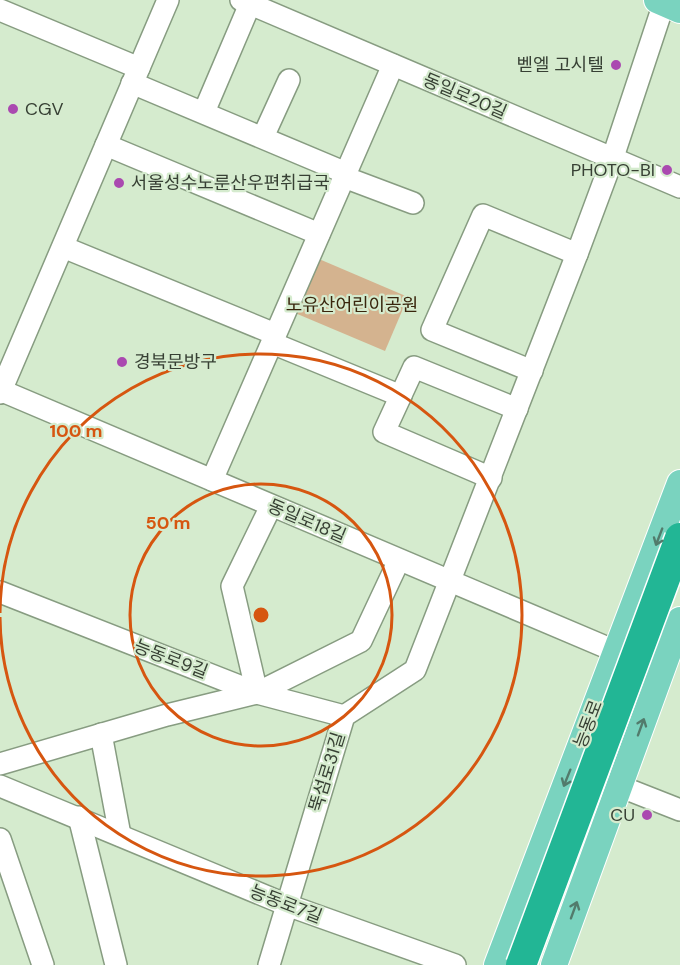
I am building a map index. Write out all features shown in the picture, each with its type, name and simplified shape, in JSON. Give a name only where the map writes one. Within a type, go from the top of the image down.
[{"type":"highway","points":[[521,965],[680,538]]},
{"type":"highway","points":[[532,965],[680,567]]},
{"type":"main road","name":"능동로","points":[[496,965],[680,483]]},
{"type":"main road","points":[[554,965],[680,620]]},
{"type":"street","points":[[0,391],[168,0]]},
{"type":"street","name":"동일로20길","points":[[204,112],[246,2],[612,160],[680,187]]},
{"type":"street","name":"뚝섬로31길","points":[[269,965],[344,716],[415,670],[577,254],[667,4]]},
{"type":"street","points":[[0,10],[136,75],[204,112],[413,203]]},
{"type":"street","points":[[212,480],[393,65]]},
{"type":"street","points":[[263,138],[289,80]]},
{"type":"street","points":[[106,145],[319,234]]},
{"type":"street","points":[[532,371],[432,330],[483,215],[577,254]]},
{"type":"street","points":[[63,247],[400,396]]},
{"type":"street","points":[[491,478],[384,432],[414,367],[517,409]]},
{"type":"street","name":"동일로18길","points":[[0,391],[615,651]]},
{"type":"street","points":[[257,693],[232,586],[271,506]]},
{"type":"street","points":[[0,764],[101,734],[257,693],[361,641],[399,560]]},
{"type":"street","name":"능동로9길","points":[[0,592],[257,693],[344,716]]},
{"type":"street","points":[[101,734],[120,835]]},
{"type":"street","name":"능동로7길","points":[[0,786],[287,905],[455,965]]},
{"type":"street","points":[[619,786],[680,810]]},
{"type":"street","points":[[79,817],[116,965]]},
{"type":"street","points":[[0,839],[43,965]]},
{"type":"green space","name":"노유산어린이공원","points":[[319,259],[408,297],[385,351],[295,313]]},
{"type":"railway","points":[[522,965],[680,537]]},
{"type":"railway","points":[[532,965],[680,564]]},
{"type":"place","name":"벧엘 고시텔","points":[[616,65]]},
{"type":"place","name":"CGV","points":[[13,109]]},
{"type":"place","name":"PHOTO-BI","points":[[667,170]]},
{"type":"place","name":"서울성수노룬산우편취급국","points":[[119,183]]},
{"type":"place","name":"경북문방구","points":[[122,362]]},
{"type":"place","name":"CU","points":[[647,815]]}]
